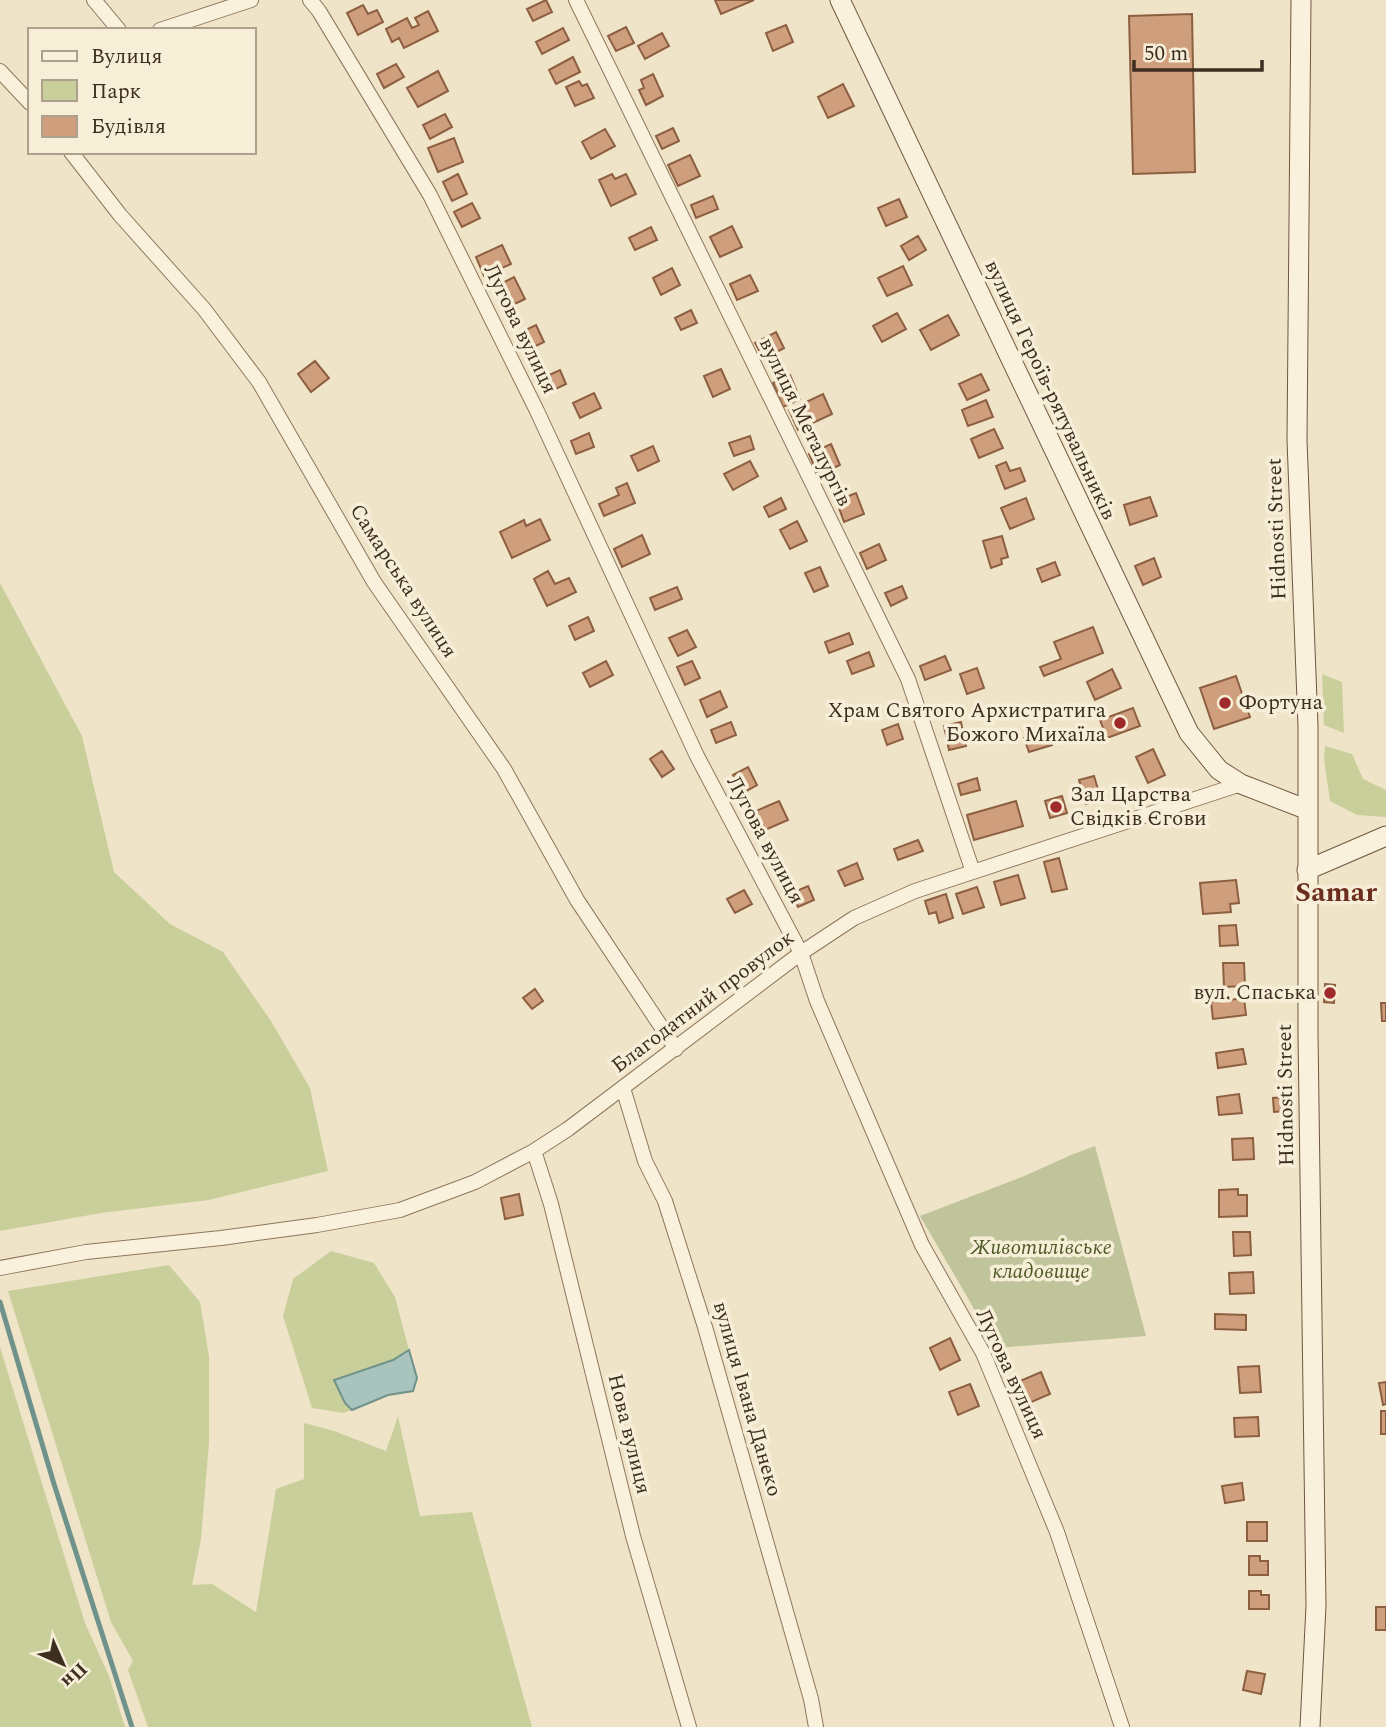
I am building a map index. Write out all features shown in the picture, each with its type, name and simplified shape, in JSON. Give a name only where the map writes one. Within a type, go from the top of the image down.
[{"type":"main road","name":"вулиця Героїв-рятувальників","points":[[840,0],[1184,724],[1205,756],[1219,770],[1241,783],[1308,810]]},
{"type":"main road","name":"Hidnosti Street","points":[[1301,0],[1297,440],[1308,726],[1307,870],[1316,1606],[1310,1727]]},
{"type":"main road","points":[[1307,870],[1386,836]]},
{"type":"street","points":[[94,0],[117,28]]},
{"type":"street","points":[[166,28],[251,0]]},
{"type":"street","name":"Лугова вулиця","points":[[310,0],[430,195],[537,411],[696,756],[801,953],[817,1001],[922,1245],[983,1353],[1057,1532],[1122,1727]]},
{"type":"street","name":"вулиця Металургів","points":[[576,0],[908,679],[973,872]]},
{"type":"street","points":[[0,71],[28,101]]},
{"type":"street","name":"Самарська вулиця","points":[[73,154],[120,215],[204,309],[259,382],[374,582],[504,769],[577,900],[676,1049]]},
{"type":"street","name":"Благодатний провулок","points":[[0,1268],[86,1252],[221,1238],[400,1210],[475,1182],[534,1151],[568,1129],[734,1002],[854,918],[915,891],[1241,783]]},
{"type":"street","name":"вулиця Івана Данеко","points":[[623,1088],[645,1161],[666,1201],[705,1327],[816,1727]]},
{"type":"street","name":"Нова вулиця","points":[[534,1151],[551,1204],[633,1536],[689,1727]]},
{"type":"green space","points":[[0,583],[82,736],[114,872],[170,924],[223,952],[271,1021],[310,1088],[328,1171],[209,1200],[101,1213],[0,1231]]},
{"type":"green space","points":[[1322,674],[1342,682],[1344,733],[1324,725]]},
{"type":"green space","points":[[1325,746],[1352,754],[1363,779],[1386,790],[1386,817],[1357,815],[1330,801],[1324,759]]},
{"type":"green space","name":"Животилівське кладовище","points":[[1095,1146],[1146,1336],[997,1348],[920,1216]]},
{"type":"green space","points":[[331,1251],[374,1263],[395,1297],[409,1350],[393,1360],[334,1381],[352,1410],[343,1413],[312,1408],[283,1316],[293,1279]]},
{"type":"green space","points":[[169,1265],[200,1302],[209,1356],[209,1443],[201,1539],[192,1585],[212,1584],[256,1612],[276,1489],[304,1479],[304,1423],[334,1431],[386,1451],[398,1416],[420,1516],[472,1512],[532,1727],[148,1727],[128,1670],[133,1661],[111,1622],[8,1291]]},
{"type":"green space","points":[[0,1347],[85,1623],[109,1676],[125,1727],[0,1727]]},
{"type":"water","points":[[409,1350],[417,1378],[413,1391],[388,1395],[352,1410],[345,1403],[334,1380],[393,1360]]},
{"type":"building","points":[[546,0],[552,12],[533,21],[527,9]]},
{"type":"building","points":[[715,0],[754,0],[721,14]]},
{"type":"building","points":[[363,5],[368,14],[377,10],[383,22],[358,35],[347,13]]},
{"type":"building","points":[[428,11],[438,31],[404,48],[399,38],[392,42],[386,29],[407,18],[412,28],[419,25],[415,18]]},
{"type":"building","points":[[1192,14],[1195,172],[1133,174],[1129,16]]},
{"type":"building","points":[[786,25],[793,42],[773,51],[766,33]]},
{"type":"building","points":[[626,27],[634,43],[616,51],[608,36]]},
{"type":"building","points":[[563,28],[569,40],[542,54],[536,42]]},
{"type":"building","points":[[662,33],[669,46],[645,59],[638,46]]},
{"type":"building","points":[[573,57],[580,72],[556,84],[549,70]]},
{"type":"building","points":[[396,64],[404,77],[384,88],[377,74]]},
{"type":"building","points":[[438,71],[448,91],[418,107],[407,88]]},
{"type":"building","points":[[653,74],[663,96],[646,105],[639,90],[644,88],[641,80]]},
{"type":"building","points":[[579,81],[582,86],[587,84],[594,98],[575,106],[566,87]]},
{"type":"building","points":[[843,84],[854,106],[828,118],[818,97]]},
{"type":"building","points":[[445,114],[452,127],[430,139],[423,125]]},
{"type":"building","points":[[673,128],[679,141],[662,149],[656,136]]},
{"type":"building","points":[[605,129],[615,146],[591,159],[582,142]]},
{"type":"building","points":[[454,138],[463,162],[438,172],[428,148]]},
{"type":"building","points":[[690,155],[700,176],[678,186],[668,165]]},
{"type":"building","points":[[458,174],[467,194],[452,201],[443,182]]},
{"type":"building","points":[[612,174],[615,179],[626,174],[636,194],[611,206],[599,180]]},
{"type":"building","points":[[713,196],[718,209],[696,218],[691,205]]},
{"type":"building","points":[[899,199],[907,217],[886,226],[878,208]]},
{"type":"building","points":[[472,203],[480,218],[462,227],[454,212]]},
{"type":"building","points":[[732,226],[742,247],[720,257],[710,237]]},
{"type":"building","points":[[651,227],[657,240],[635,250],[629,238]]},
{"type":"building","points":[[918,236],[926,250],[909,260],[901,246]]},
{"type":"building","points":[[502,245],[511,264],[484,276],[476,257]]},
{"type":"building","points":[[903,266],[912,285],[887,296],[878,278]]},
{"type":"building","points":[[672,268],[680,285],[661,295],[653,278]]},
{"type":"building","points":[[750,275],[758,291],[737,300],[730,284]]},
{"type":"building","points":[[514,277],[525,299],[504,309],[493,288]]},
{"type":"building","points":[[691,310],[697,323],[681,330],[675,318]]},
{"type":"building","points":[[897,313],[906,329],[882,342],[873,326]]},
{"type":"building","points":[[948,315],[959,335],[931,350],[920,330]]},
{"type":"building","points":[[536,325],[544,342],[523,352],[515,335]]},
{"type":"building","points":[[776,332],[784,348],[764,359],[755,343]]},
{"type":"building","points":[[315,361],[329,378],[311,392],[298,374]]},
{"type":"building","points":[[721,369],[730,389],[713,397],[704,376]]},
{"type":"building","points":[[560,370],[566,384],[545,394],[538,380]]},
{"type":"building","points":[[981,374],[989,390],[967,400],[959,384]]},
{"type":"building","points":[[790,375],[800,399],[783,407],[773,383]]},
{"type":"building","points":[[594,393],[601,408],[580,418],[573,403]]},
{"type":"building","points":[[823,394],[832,414],[798,430],[789,410]]},
{"type":"building","points":[[986,400],[993,417],[968,426],[962,410]]},
{"type":"building","points":[[994,429],[1003,448],[979,458],[971,439]]},
{"type":"building","points":[[589,433],[594,447],[576,454],[571,441]]},
{"type":"building","points":[[750,436],[754,449],[734,456],[729,443]]},
{"type":"building","points":[[831,444],[840,465],[818,475],[809,454]]},
{"type":"building","points":[[653,446],[659,461],[638,471],[631,456]]},
{"type":"building","points":[[750,461],[758,476],[733,490],[724,474]]},
{"type":"building","points":[[1006,462],[1010,471],[1020,468],[1025,481],[1005,489],[996,466]]},
{"type":"building","points":[[627,483],[635,503],[604,516],[599,504],[619,495],[616,488]]},
{"type":"building","points":[[856,493],[864,514],[844,522],[839,508],[849,504],[846,497]]},
{"type":"building","points":[[1150,497],[1157,516],[1130,525],[1124,505]]},
{"type":"building","points":[[781,498],[786,509],[769,517],[764,507]]},
{"type":"building","points":[[1026,498],[1034,519],[1010,529],[1001,508]]},
{"type":"building","points":[[540,519],[550,540],[512,558],[500,532],[524,520],[526,526]]},
{"type":"building","points":[[797,521],[807,541],[790,549],[780,530]]},
{"type":"building","points":[[642,535],[650,554],[622,567],[614,549]]},
{"type":"building","points":[[1002,536],[1008,557],[1001,559],[1002,564],[991,568],[983,541]]},
{"type":"building","points":[[879,544],[886,560],[867,569],[860,553]]},
{"type":"building","points":[[1154,558],[1161,577],[1143,585],[1135,566]]},
{"type":"building","points":[[1055,562],[1060,575],[1042,582],[1037,569]]},
{"type":"building","points":[[820,567],[828,586],[814,592],[805,573]]},
{"type":"building","points":[[548,571],[555,584],[569,578],[576,592],[547,606],[534,579]]},
{"type":"building","points":[[902,586],[907,598],[891,606],[885,593]]},
{"type":"building","points":[[677,587],[682,599],[655,610],[650,598]]},
{"type":"building","points":[[588,617],[594,631],[575,640],[569,626]]},
{"type":"building","points":[[1093,627],[1103,653],[1044,676],[1040,667],[1061,659],[1054,642]]},
{"type":"building","points":[[687,630],[696,647],[678,656],[669,638]]},
{"type":"building","points":[[849,633],[853,644],[829,653],[825,642]]},
{"type":"building","points":[[869,652],[874,666],[852,674],[847,661]]},
{"type":"building","points":[[945,656],[951,670],[925,680],[920,666]]},
{"type":"building","points":[[606,661],[613,675],[590,687],[583,673]]},
{"type":"building","points":[[692,661],[700,678],[685,685],[677,667]]},
{"type":"building","points":[[977,668],[984,688],[967,694],[960,674]]},
{"type":"building","name":"Храм Святого Архистратига Божого Михаїла","points":[[1112,669],[1121,688],[1095,700],[1087,682]]},
{"type":"building","name":"Фортуна","points":[[1236,676],[1250,717],[1214,729],[1200,688]]},
{"type":"building","points":[[720,691],[727,707],[707,717],[700,700]]},
{"type":"building","name":"Храм Святого Архистратига Божого Михаїла","points":[[1133,708],[1140,726],[1107,738],[1100,720]]},
{"type":"building","points":[[731,722],[736,735],[716,743],[711,730]]},
{"type":"building","points":[[961,722],[966,746],[949,750],[944,726]]},
{"type":"building","points":[[898,724],[903,739],[887,745],[882,730]]},
{"type":"building","points":[[1047,730],[1052,745],[1029,752],[1024,738]]},
{"type":"building","points":[[1153,749],[1165,775],[1148,783],[1136,757]]},
{"type":"building","points":[[662,751],[674,769],[662,777],[650,759]]},
{"type":"building","points":[[748,767],[757,785],[743,793],[733,775]]},
{"type":"building","points":[[1094,776],[1101,799],[1086,804],[1079,780]]},
{"type":"building","points":[[977,778],[980,790],[961,795],[958,784]]},
{"type":"building","points":[[1062,796],[1067,813],[1050,818],[1045,801]]},
{"type":"building","points":[[779,801],[788,820],[765,830],[756,811]]},
{"type":"building","points":[[1016,801],[1023,826],[974,840],[967,815]]},
{"type":"building","points":[[918,840],[923,851],[898,860],[894,849]]},
{"type":"building","points":[[1059,858],[1067,889],[1052,892],[1044,862]]},
{"type":"building","points":[[857,863],[863,879],[845,886],[838,871]]},
{"type":"building","points":[[1018,875],[1025,898],[1001,905],[994,882]]},
{"type":"building","points":[[1236,880],[1239,903],[1230,904],[1231,912],[1203,914],[1200,883]]},
{"type":"building","points":[[808,886],[814,900],[798,907],[792,893]]},
{"type":"building","points":[[977,887],[984,907],[963,914],[956,894]]},
{"type":"building","points":[[744,890],[752,904],[735,913],[727,899]]},
{"type":"building","points":[[946,894],[953,918],[939,923],[936,912],[929,914],[925,901]]},
{"type":"building","points":[[1236,925],[1238,945],[1220,946],[1219,926]]},
{"type":"building","points":[[1223,963],[1244,963],[1245,986],[1224,987]]},
{"type":"building","name":"вул. Спаська","points":[[1325,984],[1335,985],[1334,1003],[1324,1002]]},
{"type":"building","points":[[535,989],[543,1001],[532,1009],[523,998]]},
{"type":"building","points":[[1244,998],[1246,1015],[1213,1019],[1211,1002]]},
{"type":"building","points":[[1381,1003],[1386,1003],[1386,1021],[1382,1021]]},
{"type":"building","points":[[1243,1049],[1246,1064],[1218,1068],[1216,1053]]},
{"type":"building","points":[[1239,1094],[1242,1113],[1219,1115],[1217,1097]]},
{"type":"building","points":[[1284,1097],[1285,1111],[1274,1112],[1273,1098]]},
{"type":"building","points":[[1253,1138],[1254,1159],[1233,1160],[1232,1139]]},
{"type":"building","points":[[1238,1189],[1238,1195],[1247,1195],[1247,1216],[1219,1217],[1219,1190]]},
{"type":"building","points":[[519,1194],[523,1215],[505,1219],[501,1198]]},
{"type":"building","points":[[1233,1232],[1250,1232],[1251,1255],[1234,1256]]},
{"type":"building","points":[[1253,1272],[1254,1293],[1230,1294],[1229,1273]]},
{"type":"building","points":[[1215,1314],[1246,1315],[1246,1330],[1215,1329]]},
{"type":"building","points":[[950,1338],[960,1360],[940,1370],[930,1348]]},
{"type":"building","points":[[1259,1366],[1261,1392],[1240,1393],[1238,1367]]},
{"type":"building","points":[[1041,1372],[1050,1394],[1029,1403],[1020,1381]]},
{"type":"building","points":[[1386,1382],[1386,1404],[1383,1405],[1379,1383]]},
{"type":"building","points":[[970,1384],[979,1406],[958,1415],[949,1392]]},
{"type":"building","points":[[1381,1411],[1386,1411],[1386,1434],[1381,1434]]},
{"type":"building","points":[[1258,1417],[1259,1436],[1235,1437],[1234,1418]]},
{"type":"building","points":[[1242,1483],[1244,1500],[1225,1503],[1222,1486]]},
{"type":"building","points":[[1247,1522],[1267,1522],[1267,1541],[1247,1541]]},
{"type":"building","points":[[1249,1556],[1260,1556],[1260,1561],[1268,1561],[1268,1575],[1249,1575]]},
{"type":"building","points":[[1249,1591],[1261,1591],[1261,1595],[1269,1595],[1269,1609],[1249,1609]]},
{"type":"building","points":[[1376,1607],[1386,1607],[1386,1630],[1376,1630]]},
{"type":"building","points":[[1247,1671],[1265,1674],[1261,1694],[1243,1690]]},
{"type":"waterway","points":[[0,1302],[54,1484],[132,1727]]},
{"type":"place","name":"Фортуна","points":[[1225,703]]},
{"type":"place","name":"Храм Святого Архистратига Божого Михаїла","points":[[1120,723]]},
{"type":"place","name":"Зал Царства Свідків Єгови","points":[[1056,807]]},
{"type":"place","name":"вул. Спаська","points":[[1330,993]]},
{"type":"district","name":"Samar","points":[[1336,892]]}]
